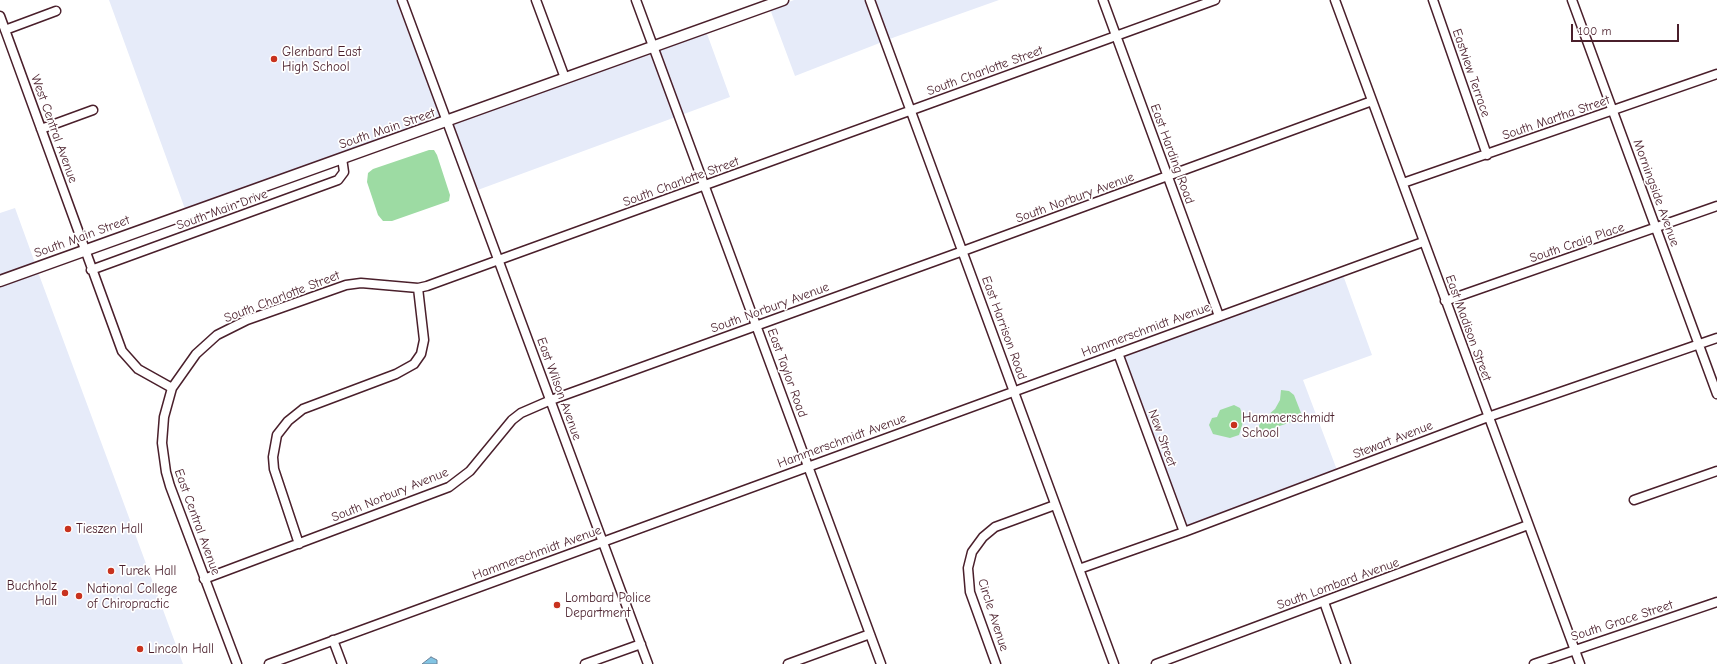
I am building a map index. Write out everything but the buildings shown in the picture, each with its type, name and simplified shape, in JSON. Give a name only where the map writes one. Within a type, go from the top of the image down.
[{"type":"main road","name":"South Main Street","points":[[0,281],[342,158],[447,122],[783,0]]},
{"type":"street","name":"East Wilson Avenue","points":[[402,0],[648,664]]},
{"type":"street","points":[[536,0],[565,78]]},
{"type":"street","name":"East Taylor Road","points":[[636,0],[881,664]]},
{"type":"street","name":"East Harrison Road","points":[[870,0],[910,112],[964,251],[1114,664]]},
{"type":"street","name":"East Harding Road","points":[[1103,0],[1219,316]]},
{"type":"street","name":"South Charlotte Street","points":[[172,388],[189,362],[206,344],[228,329],[247,320],[351,284],[365,283],[418,288],[910,112],[1215,0]]},
{"type":"street","name":"East Madison Street","points":[[1335,0],[1423,242],[1580,664]]},
{"type":"street","name":"Eastview Terrace","points":[[1433,0],[1487,155]]},
{"type":"street","name":"Morningside Avenue","points":[[1572,0],[1717,394]]},
{"type":"street","points":[[5,30],[56,11]]},
{"type":"street","name":"West Central Avenue","points":[[0,16],[85,250]]},
{"type":"street","name":"South Martha Street","points":[[1402,184],[1717,74]]},
{"type":"street","name":"South Norbury Avenue","points":[[204,579],[449,488],[470,471],[512,420],[521,413],[551,400],[1168,177],[1372,101]]},
{"type":"street","points":[[41,129],[93,110]]},
{"type":"street","name":"South Main Drive","points":[[91,270],[338,180],[344,172],[342,158]]},
{"type":"street","name":"South Craig Place","points":[[1445,301],[1717,206]]},
{"type":"street","name":"Hammerschmidt Avenue","points":[[269,664],[1423,242]]},
{"type":"street","points":[[85,250],[91,270],[122,351],[138,369],[172,388]]},
{"type":"street","points":[[299,544],[274,469],[273,450],[277,435],[292,417],[303,409],[396,374],[414,364],[421,354],[424,340],[418,288]]},
{"type":"street","name":"Stewart Avenue","points":[[1079,569],[1184,532],[1488,417],[1717,338]]},
{"type":"street","name":"New Street","points":[[1118,353],[1184,532]]},
{"type":"street","name":"East Central Avenue","points":[[172,388],[162,428],[162,454],[170,486],[237,664]]},
{"type":"street","points":[[1634,500],[1717,471]]},
{"type":"street","name":"Circle Avenue","points":[[996,664],[970,592],[968,568],[972,552],[983,537],[995,527],[1055,505]]},
{"type":"street","name":"South Lombard Avenue","points":[[1156,664],[1528,525]]},
{"type":"street","points":[[1324,602],[1346,664]]},
{"type":"street","name":"South Grace Street","points":[[1534,664],[1717,602]]},
{"type":"street","points":[[788,664],[870,634]]},
{"type":"street","points":[[333,640],[342,664]]},
{"type":"street","points":[[585,664],[641,644]]},
{"type":"shaded area","name":"Glenbard East High School","points":[[109,0],[396,0],[440,117],[185,209]]},
{"type":"shaded area","points":[[794,0],[999,0],[895,37],[795,76],[770,9]]},
{"type":"shaded area","points":[[706,31],[730,97],[475,191],[450,122]]},
{"type":"shaded area","points":[[15,208],[35,263],[0,276],[0,213]]},
{"type":"shaded area","points":[[38,272],[183,664],[0,664],[0,286]]},
{"type":"shaded area","name":"Hammerschmidt School","points":[[1343,275],[1372,355],[1303,380],[1337,470],[1186,527],[1122,355]]},
{"type":"green space","points":[[429,150],[434,150],[437,155],[450,195],[449,201],[392,221],[383,221],[378,215],[367,182],[368,173],[373,169]]},
{"type":"green space","points":[[1281,390],[1289,391],[1294,395],[1303,418],[1261,431],[1259,426],[1261,421],[1275,409],[1280,400]]},
{"type":"green space","points":[[1234,405],[1240,408],[1244,419],[1239,435],[1230,438],[1213,434],[1209,425],[1212,418],[1217,417],[1220,410]]},
{"type":"water","points":[[431,657],[437,660],[437,664],[422,664]]},
{"type":"place","name":"Glenbard East High School","points":[[274,59]]},
{"type":"place","name":"Hammerschmidt School","points":[[1234,425]]},
{"type":"place","name":"Tieszen Hall","points":[[68,529]]},
{"type":"place","name":"Turek Hall","points":[[111,571]]},
{"type":"place","name":"Buchholz Hall","points":[[65,593]]},
{"type":"place","name":"National College of Chiropractic","points":[[79,596]]},
{"type":"place","name":"Lombard Police Department","points":[[557,605]]},
{"type":"place","name":"Lincoln Hall","points":[[140,649]]}]
